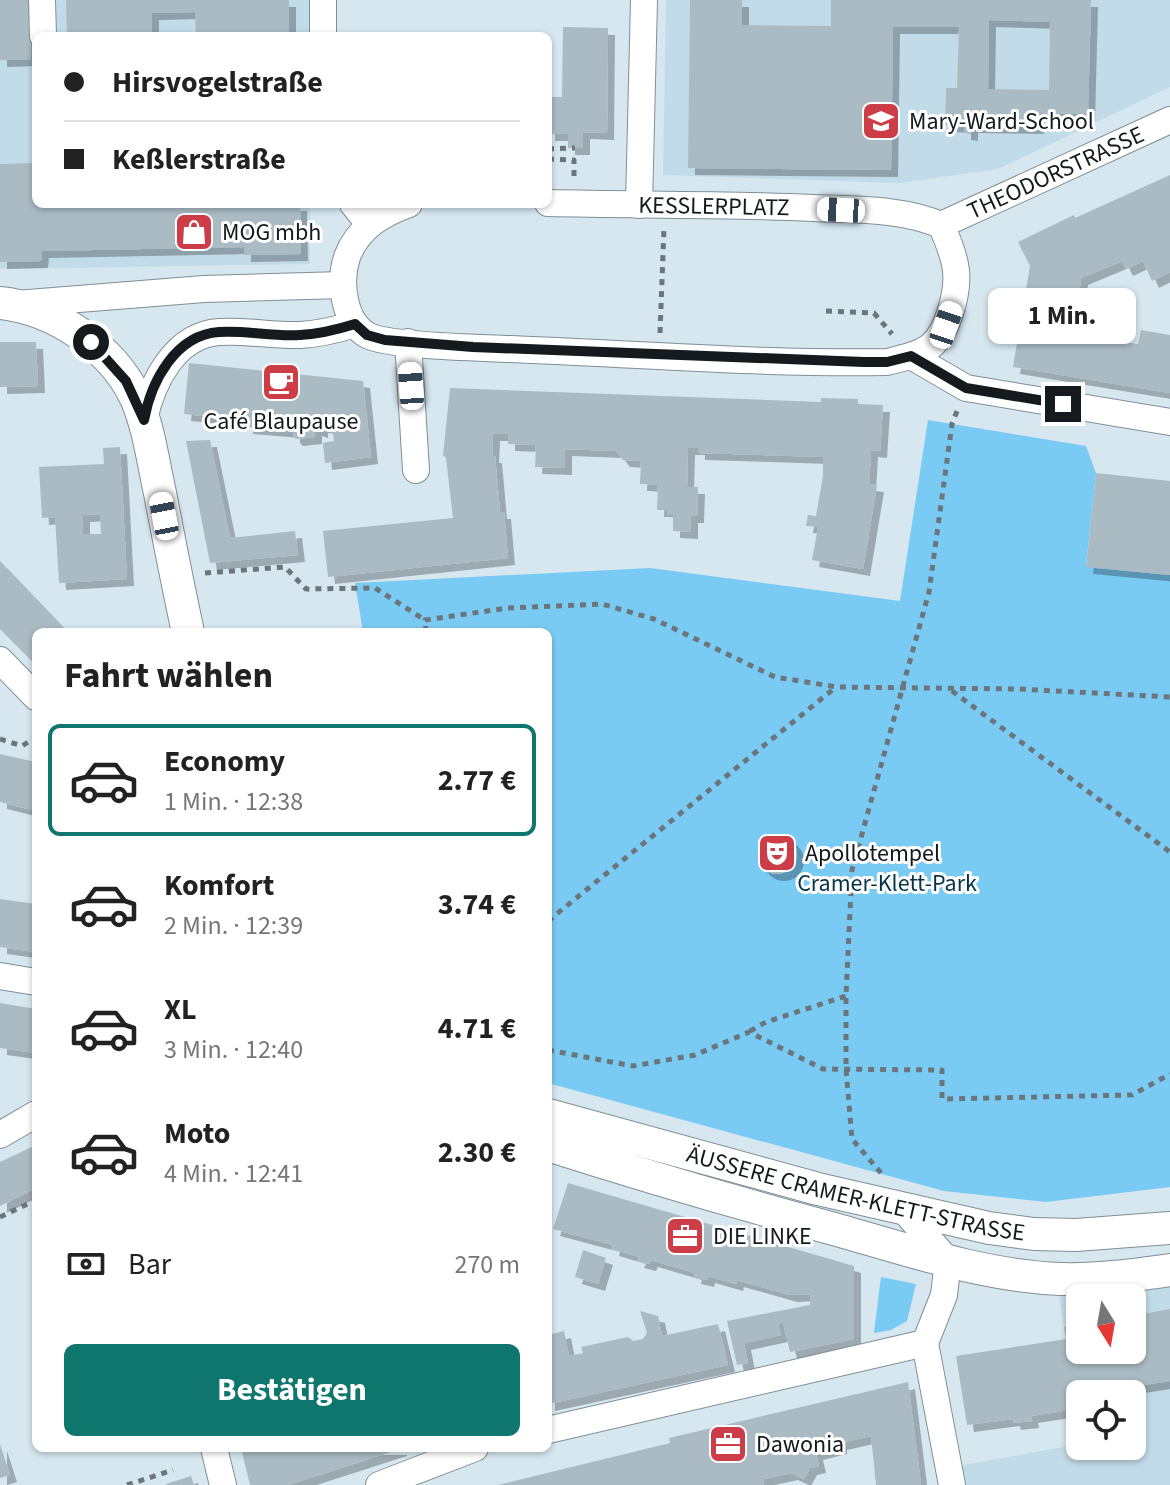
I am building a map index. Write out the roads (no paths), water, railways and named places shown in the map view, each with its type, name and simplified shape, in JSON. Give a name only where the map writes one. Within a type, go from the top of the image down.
[{"type":"main road","points":[[5,304],[60,323],[100,350],[126,381],[144,420],[187,628]]},
{"type":"main road","name":"ÄUSSERE CRAMER-KLETT-STRASSE","points":[[552,1116],[750,1171],[989,1228],[1034,1234],[1170,1228]]},
{"type":"main road","name":"ÄUSSERE CRAMER-KLETT-STRASSE","points":[[552,1146],[640,1175],[948,1261],[1058,1279],[1104,1278],[1170,1270]]},
{"type":"street","points":[[42,0],[43,32]]},
{"type":"street","points":[[323,0],[323,32]]},
{"type":"street","points":[[644,0],[652,205]]},
{"type":"street","name":"THEODORSTRASSE","points":[[941,225],[1170,120]]},
{"type":"street","name":"KESSLERPLATZ","points":[[561,203],[896,212],[941,225]]},
{"type":"street","points":[[397,208],[361,214],[347,258],[343,285],[348,307],[355,324],[367,335],[473,347],[864,362],[887,362],[911,356],[933,344],[946,325],[955,299],[958,274],[953,252],[941,225]]},
{"type":"street","points":[[5,304],[172,291],[343,285]]},
{"type":"street","points":[[144,420],[160,374],[177,352],[195,339],[215,332],[297,336],[324,333],[355,324]]},
{"type":"street","points":[[408,342],[416,470]]},
{"type":"street","points":[[911,356],[966,388],[1170,422]]},
{"type":"street","points":[[0,660],[32,693]]},
{"type":"street","points":[[0,976],[32,981]]},
{"type":"street","points":[[0,1135],[32,1116]]},
{"type":"street","points":[[895,1208],[948,1261],[944,1295],[925,1343],[952,1485]]},
{"type":"street","points":[[552,1429],[925,1343]]},
{"type":"street","points":[[215,1452],[223,1485]]},
{"type":"street","points":[[379,1485],[465,1452]]},
{"type":"place","name":"Mary-Ward-School","points":[[881,121]]},
{"type":"place","name":"MOG mbh","points":[[194,232]]},
{"type":"place","name":"Café Blaupause","points":[[281,382]]},
{"type":"place","name":"Apollotempel","points":[[777,853]]},
{"type":"place","name":"DIE LINKE","points":[[685,1236]]},
{"type":"place","name":"Dawonia","points":[[728,1444]]},
{"type":"park label","name":"Cramer-Klett-Park","points":[[887,883]]}]
